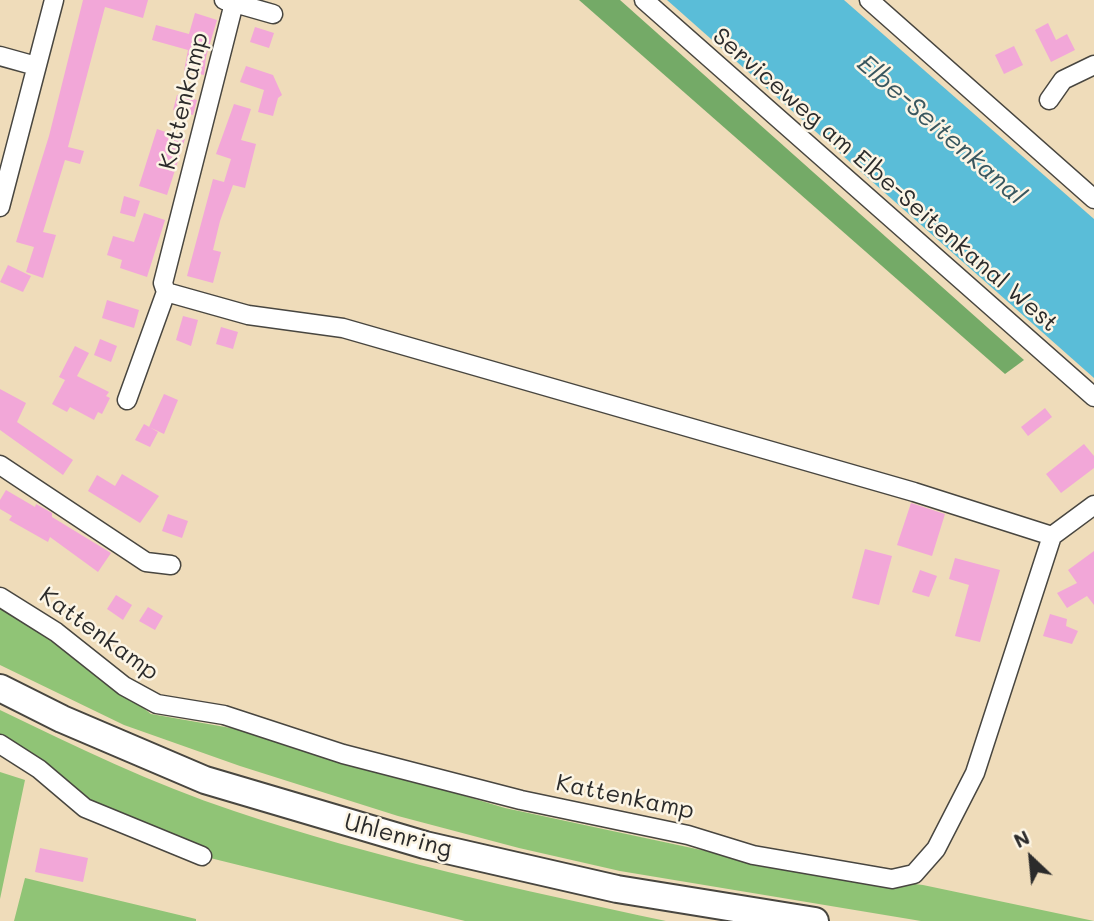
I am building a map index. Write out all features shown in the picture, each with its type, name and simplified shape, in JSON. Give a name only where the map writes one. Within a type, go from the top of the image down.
[{"type":"highway","name":"Uhlenring","points":[[0,688],[62,719],[205,780],[425,845],[617,889],[815,921]]},
{"type":"street","points":[[0,207],[54,0]]},
{"type":"street","name":"Serviceweg am Elbe-Seitenkanal West","points":[[644,0],[1094,397]]},
{"type":"street","points":[[869,0],[1094,199]]},
{"type":"street","points":[[229,1],[273,14]]},
{"type":"street","name":"Kattenkamp","points":[[127,400],[166,292],[163,283],[229,1]]},
{"type":"street","points":[[0,57],[36,66]]},
{"type":"street","points":[[1049,100],[1063,80],[1094,65]]},
{"type":"street","points":[[166,292],[248,315],[343,328],[914,492],[1052,536],[1094,505]]},
{"type":"street","points":[[0,465],[146,562],[171,565]]},
{"type":"street","name":"Kattenkamp","points":[[0,597],[56,632],[124,686],[157,704],[224,715],[343,754],[521,800],[688,835],[753,855],[905,879],[922,868],[936,849],[975,773],[1052,536]]},
{"type":"street","points":[[0,744],[39,769],[85,808],[202,856]]},
{"type":"green space","points":[[579,0],[620,0],[1024,360],[1005,374]]},
{"type":"green space","points":[[0,604],[89,665],[151,714],[248,731],[505,808],[790,869],[923,885],[1094,921],[921,921],[620,871],[398,816],[240,766],[124,725],[0,665]]},
{"type":"green space","points":[[0,710],[144,777],[287,828],[448,872],[666,921],[465,921],[202,856],[159,842],[0,750]]},
{"type":"green space","points":[[0,772],[25,780],[0,899]]},
{"type":"green space","points":[[25,878],[196,919],[196,921],[14,921]]},
{"type":"water","name":"Elbe-Seitenkanal","points":[[667,0],[844,0],[1094,219],[1094,378]]},
{"type":"building","points":[[83,0],[148,0],[143,18],[105,7],[68,147],[84,151],[80,164],[65,160],[43,232],[56,235],[43,278],[26,272],[34,247],[16,242],[49,136]]},
{"type":"building","points":[[195,13],[217,20],[206,57],[204,75],[184,71],[188,50],[152,40],[156,25],[189,34]]},
{"type":"building","points":[[1048,23],[1056,40],[1067,34],[1075,50],[1051,62],[1035,30]]},
{"type":"building","points":[[255,27],[274,33],[269,48],[250,42]]},
{"type":"building","points":[[1014,46],[1023,65],[1004,74],[995,55]]},
{"type":"building","points":[[246,66],[273,75],[282,95],[278,98],[273,116],[258,112],[264,90],[240,82]]},
{"type":"building","points":[[177,95],[197,100],[193,115],[173,110]]},
{"type":"building","points":[[234,104],[251,109],[241,140],[256,144],[245,188],[233,185],[220,221],[213,250],[221,252],[213,283],[187,276],[213,179],[224,182],[231,159],[216,154]]},
{"type":"building","points":[[157,129],[185,139],[167,195],[139,186]]},
{"type":"building","points":[[124,196],[140,201],[135,217],[120,213]]},
{"type":"building","points":[[144,213],[165,220],[147,277],[120,268],[122,260],[107,255],[113,236],[134,242]]},
{"type":"building","points":[[8,265],[31,276],[23,292],[0,282]]},
{"type":"building","points":[[107,300],[139,310],[134,328],[102,318]]},
{"type":"building","points":[[183,316],[198,320],[191,346],[176,340]]},
{"type":"building","points":[[221,327],[238,332],[233,349],[216,344]]},
{"type":"building","points":[[100,339],[117,346],[111,362],[94,355]]},
{"type":"building","points":[[75,346],[89,353],[77,376],[109,392],[106,396],[110,398],[102,414],[98,412],[94,420],[70,407],[67,412],[52,404],[65,380],[59,377]]},
{"type":"building","points":[[0,389],[26,403],[17,422],[73,460],[63,475],[0,430]]},
{"type":"building","points":[[164,394],[178,400],[164,434],[149,427]]},
{"type":"building","points":[[1045,408],[1052,417],[1028,436],[1021,427]]},
{"type":"building","points":[[144,424],[158,432],[150,447],[135,440]]},
{"type":"building","points":[[1084,444],[1094,456],[1094,468],[1061,493],[1046,474]]},
{"type":"building","points":[[122,474],[159,496],[140,523],[88,491],[97,475],[115,486]]},
{"type":"building","points":[[6,490],[35,507],[36,504],[52,513],[52,517],[111,553],[98,572],[50,537],[48,542],[9,520],[12,516],[0,509],[0,500]]},
{"type":"building","points":[[911,503],[945,514],[932,556],[897,545]]},
{"type":"building","points":[[168,514],[188,521],[182,538],[162,531]]},
{"type":"building","points":[[865,549],[892,556],[879,605],[852,598]]},
{"type":"building","points":[[1094,551],[1094,605],[1087,596],[1067,608],[1057,593],[1077,583],[1068,570]]},
{"type":"building","points":[[955,558],[1000,570],[980,642],[955,636],[969,585],[949,579]]},
{"type":"building","points":[[920,570],[937,576],[929,597],[912,592]]},
{"type":"building","points":[[116,595],[132,605],[123,620],[107,609]]},
{"type":"building","points":[[148,607],[163,616],[155,630],[139,621]]},
{"type":"building","points":[[1050,614],[1067,619],[1066,626],[1078,631],[1072,644],[1043,636]]},
{"type":"building","points":[[40,848],[88,858],[83,882],[35,872]]}]
